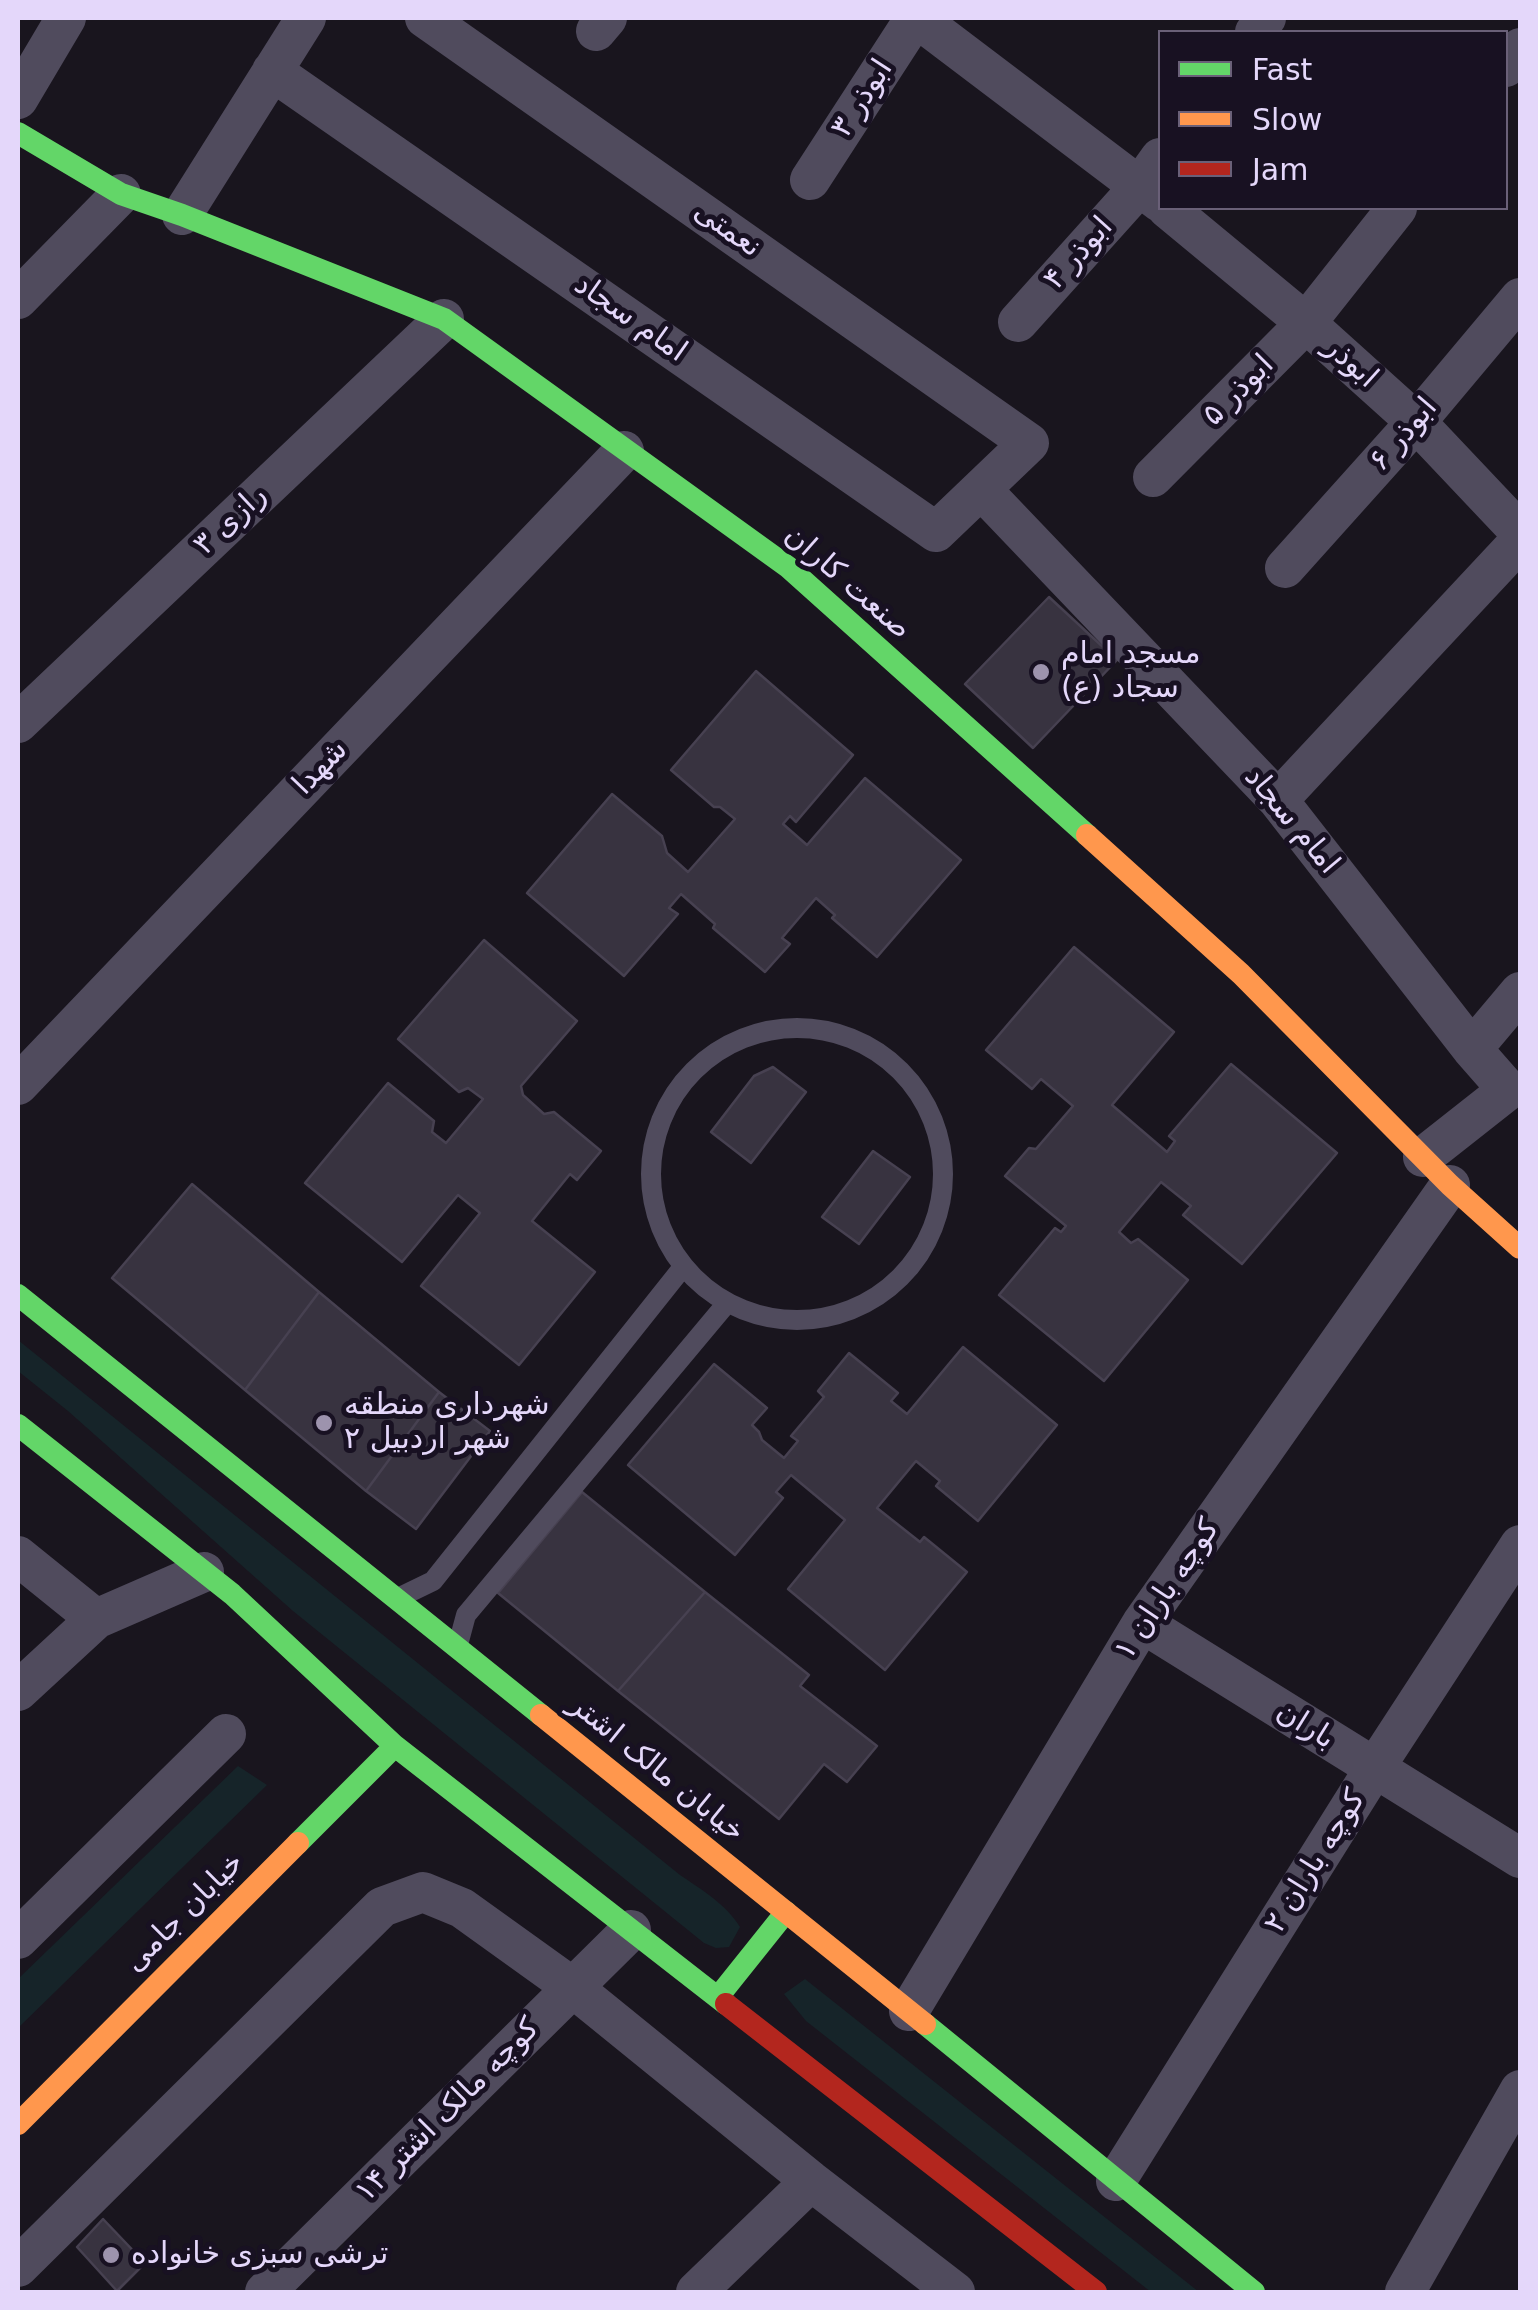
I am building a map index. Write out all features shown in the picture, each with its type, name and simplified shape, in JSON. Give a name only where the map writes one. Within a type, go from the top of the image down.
[{"type":"main road","name":"صنعت کاران","points":[[18,133],[122,194],[444,319],[788,567],[1242,974],[1437,1171],[1520,1248]]},
{"type":"main road","name":"خیابان مالک اشتر","points":[[18,1295],[1254,2292]]},
{"type":"main road","points":[[18,1425],[246,1607],[395,1746],[1096,2292]]},
{"type":"main road","name":"خیابان جامی","points":[[18,2124],[395,1746]]},
{"type":"main road","points":[[718,1997],[786,1912]]},
{"type":"street","points":[[18,99],[66,18]]},
{"type":"street","points":[[182,215],[306,18]]},
{"type":"street","name":"نعمتی","points":[[425,18],[1029,443]]},
{"type":"street","name":"ابوذر ۳","points":[[810,180],[916,18]]},
{"type":"street","name":"ابوذر","points":[[916,18],[1157,188]]},
{"type":"street","name":"امام سجاد","points":[[272,71],[936,532],[1029,443]]},
{"type":"street","name":"ابوذر ۴","points":[[1018,322],[1157,188]]},
{"type":"street","points":[[18,299],[122,194]]},
{"type":"street","name":"ابوذر","points":[[1181,210],[1416,422],[1520,532]]},
{"type":"street","name":"ابوذر ۵","points":[[1153,478],[1306,323],[1394,210]]},
{"type":"street","name":"ابوذر ۶","points":[[1286,568],[1520,298]]},
{"type":"street","name":"رازی ۳","points":[[18,724],[444,319]]},
{"type":"street","name":"شهدا","points":[[18,1085],[624,451]]},
{"type":"street","name":"امام سجاد","points":[[981,489],[1278,800],[1508,1090],[1437,1171]]},
{"type":"street","points":[[1278,800],[1520,541]]},
{"type":"street","points":[[1472,1049],[1520,992]]},
{"type":"street","name":"کوچه باران ۱","points":[[909,2011],[1142,1623],[1437,1171]]},
{"type":"street","name":"کوچه باران ۲","points":[[1116,2181],[1374,1769],[1520,1545]]},
{"type":"street","points":[[18,1556],[96,1619]]},
{"type":"street","points":[[18,1691],[96,1619],[204,1572]]},
{"type":"street","name":"باران","points":[[1142,1623],[1520,1858]]},
{"type":"street","points":[[18,1939],[226,1734]]},
{"type":"street","points":[[18,2267],[382,1907],[423,1892],[462,1908],[572,1987],[955,2292]]},
{"type":"street","name":"کوچه مالک اشتر ۱۴","points":[[265,2292],[631,1930]]},
{"type":"street","points":[[1405,2292],[1520,2090]]},
{"type":"street","points":[[696,2292],[811,2181]]},
{"type":"lane","points":[[786,1027],[831,1030],[873,1047],[909,1076],[933,1115],[944,1159],[942,1204],[926,1247],[898,1282],[859,1308],[815,1320],[770,1319],[727,1303],[682,1267],[660,1228],[650,1183],[654,1138],[672,1096],[702,1061],[741,1038],[786,1027]]},
{"type":"lane","points":[[396,1599],[432,1581],[682,1267]]},
{"type":"lane","points":[[457,1648],[466,1614],[727,1303]]},
{"type":"shaded area","points":[[18,1340],[680,1875],[721,1904],[740,1927],[729,1947],[716,1948],[704,1943],[293,1611],[18,1371]]},
{"type":"shaded area","points":[[238,1766],[267,1785],[18,2028],[18,1979]]},
{"type":"shaded area","points":[[805,1979],[1199,2292],[1151,2292],[806,2021],[784,1994]]},
{"type":"building","name":"مسجد امام سجاد (ع)","points":[[1049,597],[1117,660],[1033,748],[965,684]]},
{"type":"building","points":[[756,671],[853,755],[796,822],[790,816],[783,824],[807,845],[865,778],[961,860],[877,957],[832,918],[835,915],[816,898],[782,938],[790,944],[765,972],[713,928],[715,924],[681,894],[669,908],[678,914],[624,976],[527,893],[612,794],[662,836],[667,853],[688,872],[735,819],[714,807],[671,770]]},
{"type":"building","points":[[484,940],[577,1021],[521,1086],[523,1095],[544,1114],[554,1112],[601,1151],[577,1180],[570,1174],[532,1221],[595,1272],[519,1365],[421,1286],[480,1213],[458,1195],[402,1262],[305,1183],[388,1083],[434,1121],[432,1132],[446,1143],[483,1099],[468,1088],[459,1092],[398,1039]]},
{"type":"building","points":[[1074,947],[1174,1032],[1112,1105],[1167,1152],[1175,1141],[1169,1136],[1231,1064],[1337,1153],[1242,1264],[1183,1215],[1191,1206],[1161,1182],[1119,1232],[1131,1243],[1138,1239],[1188,1280],[1104,1381],[999,1295],[1055,1228],[1061,1232],[1066,1226],[1005,1176],[1029,1148],[1036,1149],[1073,1106],[1041,1079],[1032,1089],[986,1050]]},
{"type":"building","points":[[773,1067],[806,1092],[751,1163],[711,1132],[754,1076]]},
{"type":"building","points":[[873,1151],[910,1177],[859,1244],[822,1217]]},
{"type":"building","points":[[192,1184],[319,1292],[245,1390],[112,1278]]},
{"type":"building","points":[[319,1292],[439,1392],[366,1491],[245,1390]]},
{"type":"building","points":[[963,1347],[1057,1425],[978,1521],[936,1486],[940,1481],[916,1461],[877,1508],[920,1542],[924,1537],[967,1572],[885,1670],[788,1589],[845,1520],[791,1475],[776,1492],[783,1498],[735,1555],[628,1465],[714,1364],[767,1408],[752,1425],[762,1440],[784,1458],[798,1441],[791,1436],[824,1397],[818,1391],[849,1353],[898,1393],[891,1401],[907,1414]]},
{"type":"building","points":[[439,1392],[490,1431],[416,1529],[366,1491]]},
{"type":"building","points":[[582,1492],[705,1592],[618,1691],[498,1593]]},
{"type":"building","points":[[705,1592],[809,1675],[800,1686],[877,1746],[847,1782],[824,1764],[779,1819],[618,1691]]},
{"type":"building","name":"ترشی سبزی خانواده","points":[[103,2219],[145,2263],[117,2291],[77,2247]]},
{"type":"traffic: fast","points":[[18,133],[121,194],[444,319],[788,567],[1087,835]]},
{"type":"traffic: fast","points":[[18,1295],[541,1715]]},
{"type":"traffic: fast","points":[[18,1425],[232,1594],[395,1746],[726,2004]]},
{"type":"traffic: fast","points":[[298,1843],[395,1746]]},
{"type":"traffic: fast","points":[[718,1997],[786,1912]]},
{"type":"traffic: fast","points":[[925,2024],[1254,2292]]},
{"type":"traffic: slow","points":[[1087,835],[1241,974],[1450,1185],[1520,1248]]},
{"type":"traffic: slow","points":[[541,1715],[925,2024]]},
{"type":"traffic: slow","points":[[18,2124],[298,1843]]},
{"type":"traffic: jam","points":[[726,2004],[1096,2292]]},
{"type":"place","name":"مسجد امام سجاد (ع)","points":[[1041,672]]},
{"type":"place","name":"شهرداری منطقه ۲ شهر اردبیل","points":[[324,1423]]},
{"type":"place","name":"ترشی سبزی خانواده","points":[[111,2255]]}]
